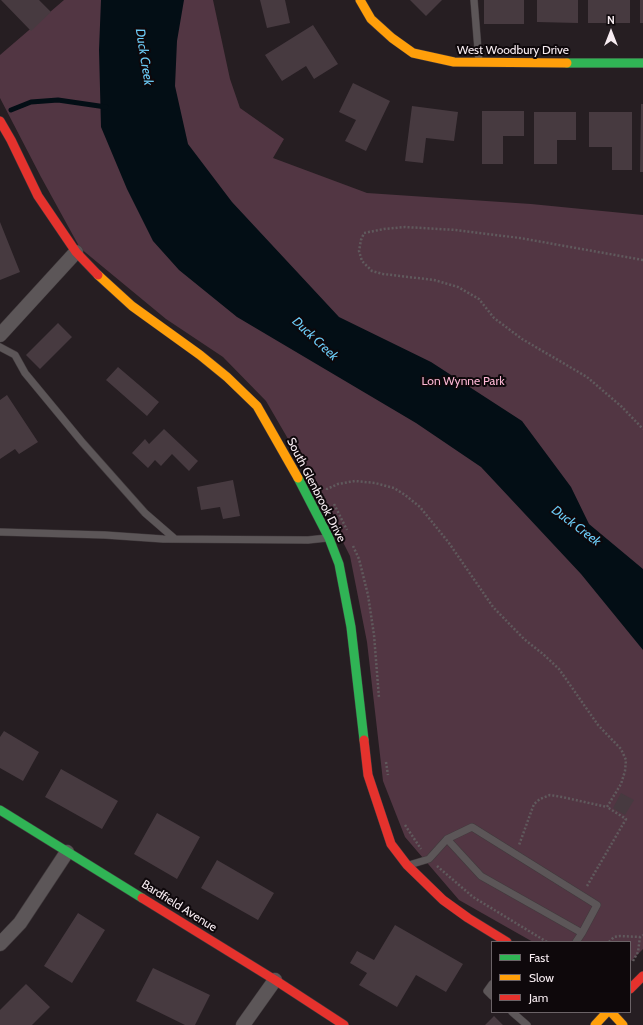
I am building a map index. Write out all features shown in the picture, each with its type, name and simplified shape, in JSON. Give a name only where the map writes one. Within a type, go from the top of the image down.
[{"type":"street","name":"West Woodbury Drive","points":[[360,0],[372,20],[392,38],[413,53],[454,62],[643,63]]},
{"type":"street","name":"South Glenbrook Drive","points":[[0,121],[11,140],[38,196],[76,252],[102,280],[132,306],[200,355],[227,377],[257,406],[308,495],[329,538],[339,564],[351,627],[368,775],[391,844],[407,865],[443,900],[468,918],[505,941]]},
{"type":"street","points":[[0,335],[76,252]]},
{"type":"street","name":"Bardfield Avenue","points":[[0,810],[275,980],[344,1025]]},
{"type":"street","points":[[0,944],[20,923],[67,852]]},
{"type":"street","points":[[631,988],[643,976]]},
{"type":"street","points":[[243,1025],[275,980]]},
{"type":"street","points":[[595,1025],[606,1013]]},
{"type":"street","points":[[612,1013],[623,1025]]},
{"type":"lane","points":[[474,0],[479,62]]},
{"type":"lane","points":[[0,347],[15,356],[25,373],[82,442],[146,513],[175,539]]},
{"type":"lane","points":[[0,532],[175,539],[308,540],[329,538]]},
{"type":"lane","points":[[407,865],[429,859],[447,839],[472,827],[597,905],[577,941]]},
{"type":"lane","points":[[447,839],[481,876],[582,933]]},
{"type":"lane","points":[[491,985],[487,991],[491,995]]},
{"type":"lane","points":[[513,1013],[527,1025]]},
{"type":"path","points":[[643,260],[506,236],[456,230],[405,227],[364,233],[359,251],[362,261],[372,271],[383,274],[434,280],[458,287],[479,299],[494,318],[522,339],[587,377],[622,407],[643,429]]},
{"type":"path","points":[[330,496],[327,489],[338,484],[355,481],[375,483],[394,488],[420,508],[449,542],[493,607],[524,639],[559,669],[598,725],[621,749],[626,760],[626,772],[621,784],[607,807]]},
{"type":"path","points":[[334,503],[347,530]]},
{"type":"path","points":[[353,545],[359,559],[368,595],[374,635],[380,705]]},
{"type":"path","points":[[386,757],[389,779]]},
{"type":"path","points":[[515,854],[534,804],[540,799],[550,795],[607,807],[626,819],[581,895]]},
{"type":"path","points":[[404,824],[416,843],[429,859],[460,887],[473,897],[545,941]]},
{"type":"path","points":[[610,941],[614,937],[620,936],[642,936],[638,952],[631,963]]},
{"type":"green space","name":"Lon Wynne Park","points":[[64,0],[213,0],[230,79],[240,108],[284,139],[273,158],[367,193],[531,204],[643,215],[643,949],[631,961],[631,941],[531,941],[459,900],[405,837],[383,781],[367,642],[350,556],[309,475],[266,401],[223,357],[166,319],[80,248],[0,98],[0,55]]},
{"type":"water","name":"Duck Creek","points":[[101,0],[184,0],[177,41],[175,86],[188,144],[232,202],[339,317],[431,362],[522,421],[571,487],[589,524],[643,569],[643,650],[581,574],[481,467],[416,423],[237,317],[179,270],[153,241],[127,189],[101,127],[99,50]]},
{"type":"building","points":[[1,0],[39,0],[51,12],[31,31]]},
{"type":"building","points":[[260,0],[285,0],[290,23],[267,28]]},
{"type":"building","points":[[410,0],[442,0],[426,16]]},
{"type":"building","points":[[484,0],[524,0],[524,24],[484,24]]},
{"type":"building","points":[[537,0],[578,0],[578,23],[537,22]]},
{"type":"building","points":[[588,0],[630,0],[630,23],[588,23]]},
{"type":"building","points":[[640,0],[643,0],[643,23],[640,23]]},
{"type":"building","points":[[313,25],[338,64],[314,79],[306,66],[282,81],[265,55]]},
{"type":"building","points":[[353,83],[390,101],[366,151],[345,141],[356,120],[339,112]]},
{"type":"building","points":[[641,104],[643,104],[643,172],[640,172]]},
{"type":"building","points":[[412,106],[458,112],[454,141],[426,138],[423,163],[405,161]]},
{"type":"building","points":[[482,111],[524,111],[524,136],[503,136],[503,164],[482,164]]},
{"type":"building","points":[[534,112],[576,112],[576,140],[557,140],[557,164],[534,164]]},
{"type":"building","points":[[589,112],[632,112],[632,170],[612,170],[612,147],[589,147]]},
{"type":"building","points":[[0,222],[20,272],[0,280]]},
{"type":"building","points":[[58,323],[72,337],[40,369],[26,355]]},
{"type":"building","points":[[118,367],[159,402],[147,416],[106,380]]},
{"type":"building","points":[[7,395],[38,442],[19,454],[15,449],[0,459],[0,400]]},
{"type":"building","points":[[164,429],[198,461],[189,471],[172,454],[161,466],[155,460],[148,468],[132,453],[145,439],[149,444]]},
{"type":"building","points":[[233,480],[240,516],[223,519],[220,507],[201,510],[197,487]]},
{"type":"building","points":[[4,731],[39,752],[23,781],[0,768],[0,737]]},
{"type":"building","points":[[61,769],[118,801],[102,829],[45,797]]},
{"type":"building","points":[[621,793],[634,800],[625,815],[613,808]]},
{"type":"building","points":[[157,813],[200,837],[177,879],[134,854]]},
{"type":"building","points":[[217,860],[274,893],[258,920],[201,888]]},
{"type":"building","points":[[78,913],[105,930],[72,983],[44,966]]},
{"type":"building","points":[[395,925],[463,964],[446,992],[416,975],[397,1007],[359,985],[367,973],[350,963],[357,951],[374,960]]},
{"type":"building","points":[[153,968],[210,995],[195,1025],[185,1025],[136,1001]]},
{"type":"building","points":[[26,984],[50,1007],[32,1025],[0,1025],[0,1010]]},
{"type":"building","points":[[494,1016],[503,1025],[485,1025]]},
{"type":"waterway","points":[[11,110],[31,102],[58,100],[106,107]]},
{"type":"traffic: fast","points":[[567,63],[643,63]]},
{"type":"traffic: fast","points":[[298,478],[329,538],[339,564],[351,627],[364,740]]},
{"type":"traffic: fast","points":[[0,810],[142,898]]},
{"type":"traffic: slow","points":[[360,0],[371,19],[392,38],[413,53],[454,62],[567,63]]},
{"type":"traffic: slow","points":[[98,275],[132,306],[200,355],[227,377],[257,406],[298,478]]},
{"type":"traffic: slow","points":[[595,1025],[606,1013]]},
{"type":"traffic: slow","points":[[612,1013],[623,1025]]},
{"type":"traffic: jam","points":[[0,121],[11,140],[38,196],[76,252],[98,275]]},
{"type":"traffic: jam","points":[[364,740],[368,775],[391,844],[407,865],[443,900],[468,918],[505,941]]},
{"type":"traffic: jam","points":[[142,898],[275,980],[344,1025]]},
{"type":"traffic: jam","points":[[631,988],[643,976]]}]
